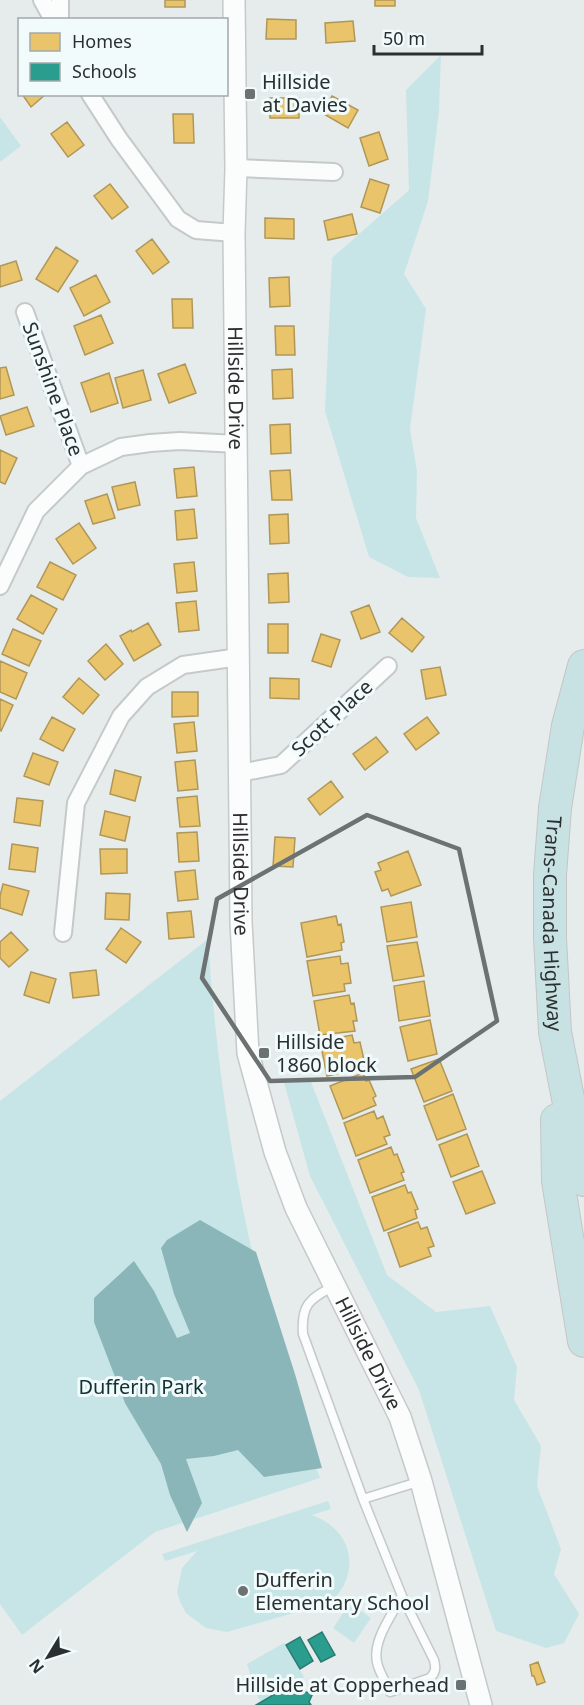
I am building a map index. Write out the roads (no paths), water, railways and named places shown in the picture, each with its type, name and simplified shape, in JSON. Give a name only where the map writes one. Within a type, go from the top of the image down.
[{"type":"highway","name":"Trans-Canada Highway","points":[[584,666],[568,726],[555,808],[550,875],[555,1032],[584,1180]]},
{"type":"highway","points":[[555,1032],[558,1181],[584,1341]]},
{"type":"street","points":[[42,0],[52,18]]},
{"type":"street","points":[[60,0],[60,18]]},
{"type":"street","name":"Hillside Drive","points":[[234,0],[241,922],[248,1053],[275,1152],[296,1208],[400,1417],[421,1480],[481,1705]]},
{"type":"street","points":[[91,96],[119,139],[178,219],[196,230],[234,233]]},
{"type":"street","points":[[236,168],[334,172]]},
{"type":"street","name":"Sunshine Place","points":[[25,312],[81,466]]},
{"type":"street","points":[[0,585],[36,512],[81,466],[121,447],[180,441],[237,444]]},
{"type":"street","points":[[63,933],[76,802],[121,716],[147,687],[183,665],[239,657]]},
{"type":"street","name":"Scott Place","points":[[240,773],[281,765],[388,666]]},
{"type":"lane","points":[[335,1285],[314,1296],[305,1307],[302,1320],[303,1334],[377,1538],[436,1668],[435,1674],[430,1678],[390,1692],[377,1664],[376,1652],[382,1634],[402,1596]]},
{"type":"lane","points":[[363,1499],[421,1480]]},
{"type":"place","name":"Hillside at Davies","points":[[250,94]]},
{"type":"place","name":"Hillside 1860 block","points":[[264,1053]]},
{"type":"place","name":"Dufferin Elementary School","points":[[243,1591]]},
{"type":"place","name":"Hillside at Copperhead","points":[[461,1685]]},
{"type":"park label","name":"Dufferin Park","points":[[141,1387]]}]
